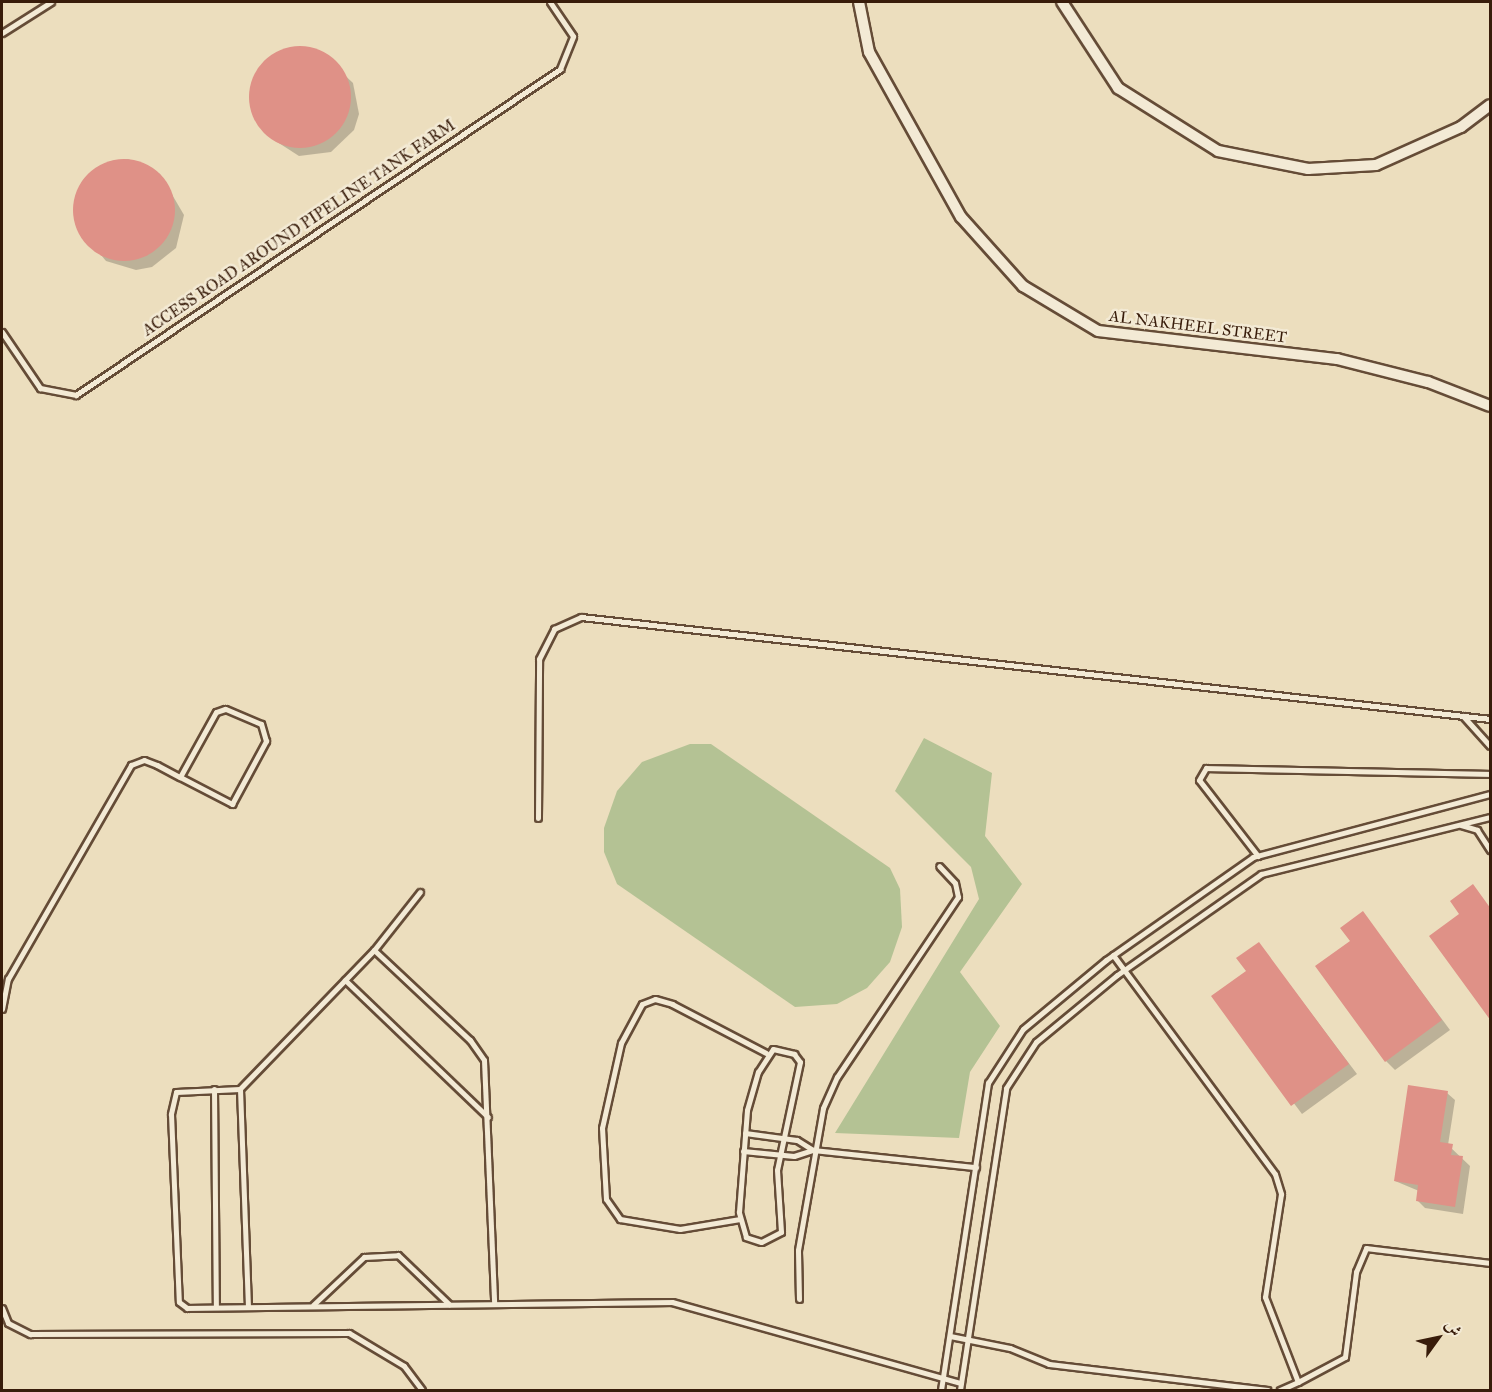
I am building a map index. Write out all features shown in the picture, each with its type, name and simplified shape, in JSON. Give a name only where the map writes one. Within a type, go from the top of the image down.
[{"type":"street","name":"AL NAKHEEL STREET","points":[[859,2],[869,52],[961,217],[1023,286],[1098,331],[1337,359],[1428,382],[1491,406]]},
{"type":"street","points":[[1062,2],[1118,88],[1218,151],[1308,169],[1376,165],[1461,127],[1491,105]]},
{"type":"lane","points":[[2,33],[51,2]]},
{"type":"lane","name":"ACCESS ROAD AROUND PIPELINE TANK FARM","points":[[2,332],[40,388],[76,395],[560,69],[573,36],[550,2]]},
{"type":"lane","points":[[538,818],[539,659],[554,629],[582,617],[1491,719]]},
{"type":"lane","points":[[2,1009],[8,979],[131,765],[144,760],[232,804],[266,741],[261,724],[225,709],[216,712],[180,777]]},
{"type":"lane","points":[[1463,716],[1491,747]]},
{"type":"lane","points":[[1258,856],[1199,780],[1206,768],[1491,774]]},
{"type":"lane","points":[[941,1390],[988,1083],[1002,1055],[1062,993],[1113,955],[1258,856],[1491,794]]},
{"type":"lane","points":[[960,1390],[1010,1077],[1036,1042],[1124,970],[1261,874],[1491,817]]},
{"type":"lane","points":[[1459,824],[1477,830],[1491,850]]},
{"type":"lane","points":[[799,1299],[798,1250],[813,1150],[837,1077],[958,897],[955,883],[939,866]]},
{"type":"lane","points":[[248,1306],[240,1089],[374,950],[420,892]]},
{"type":"lane","points":[[374,950],[474,1045],[484,1060],[494,1303]]},
{"type":"lane","points":[[1113,955],[1275,1174],[1281,1194],[1265,1297],[1298,1382]]},
{"type":"lane","points":[[345,980],[488,1117]]},
{"type":"lane","points":[[740,1219],[680,1229],[620,1219],[606,1200],[602,1128],[621,1043],[642,1004],[655,999],[672,1004],[766,1053],[784,1049],[800,1062],[780,1155],[781,1232],[770,1240],[752,1241],[740,1219],[745,1133],[766,1053]]},
{"type":"lane","points":[[214,1089],[216,1307]]},
{"type":"lane","points":[[240,1089],[176,1092],[171,1114],[176,1292],[187,1308],[672,1302],[943,1380],[961,1383]]},
{"type":"lane","points":[[745,1133],[783,1138],[813,1150]]},
{"type":"lane","points":[[743,1151],[780,1155],[813,1150],[976,1167]]},
{"type":"lane","points":[[1280,1390],[1345,1357],[1356,1272],[1366,1248],[1491,1263]]},
{"type":"lane","points":[[313,1305],[364,1257],[398,1255],[449,1304]]},
{"type":"lane","points":[[2,1308],[8,1323],[30,1334],[349,1333],[404,1366],[422,1390]]},
{"type":"lane","points":[[950,1336],[968,1339],[1049,1364],[1267,1390]]},
{"type":"green space","points":[[924,738],[992,773],[985,836],[1022,884],[960,972],[1000,1026],[970,1072],[959,1138],[835,1133],[979,899],[971,867],[895,791]]},
{"type":"green space","points":[[690,744],[711,744],[890,868],[900,889],[902,927],[890,962],[867,988],[837,1004],[795,1007],[617,884],[604,852],[604,828],[617,791],[642,762]]},
{"type":"building","points":[[300,46],[319,50],[336,61],[347,78],[351,97],[347,116],[336,133],[319,144],[300,148],[281,144],[264,133],[253,116],[249,97],[253,78],[264,61],[281,50]]},
{"type":"building","points":[[124,159],[144,162],[153,167],[167,181],[172,190],[175,210],[172,230],[167,239],[153,253],[144,258],[124,261],[104,258],[95,253],[81,239],[76,230],[73,210],[76,190],[81,181],[95,167],[104,162]]},
{"type":"building","points":[[1473,884],[1491,909],[1491,1021],[1429,936],[1459,914],[1450,901]]},
{"type":"building","points":[[1363,911],[1442,1020],[1385,1062],[1315,966],[1350,941],[1340,928]]},
{"type":"building","points":[[1259,942],[1349,1064],[1291,1106],[1211,996],[1246,971],[1236,958]]},
{"type":"building","points":[[1408,1085],[1448,1091],[1440,1142],[1453,1144],[1451,1155],[1463,1156],[1455,1207],[1416,1201],[1418,1185],[1394,1181]]}]
